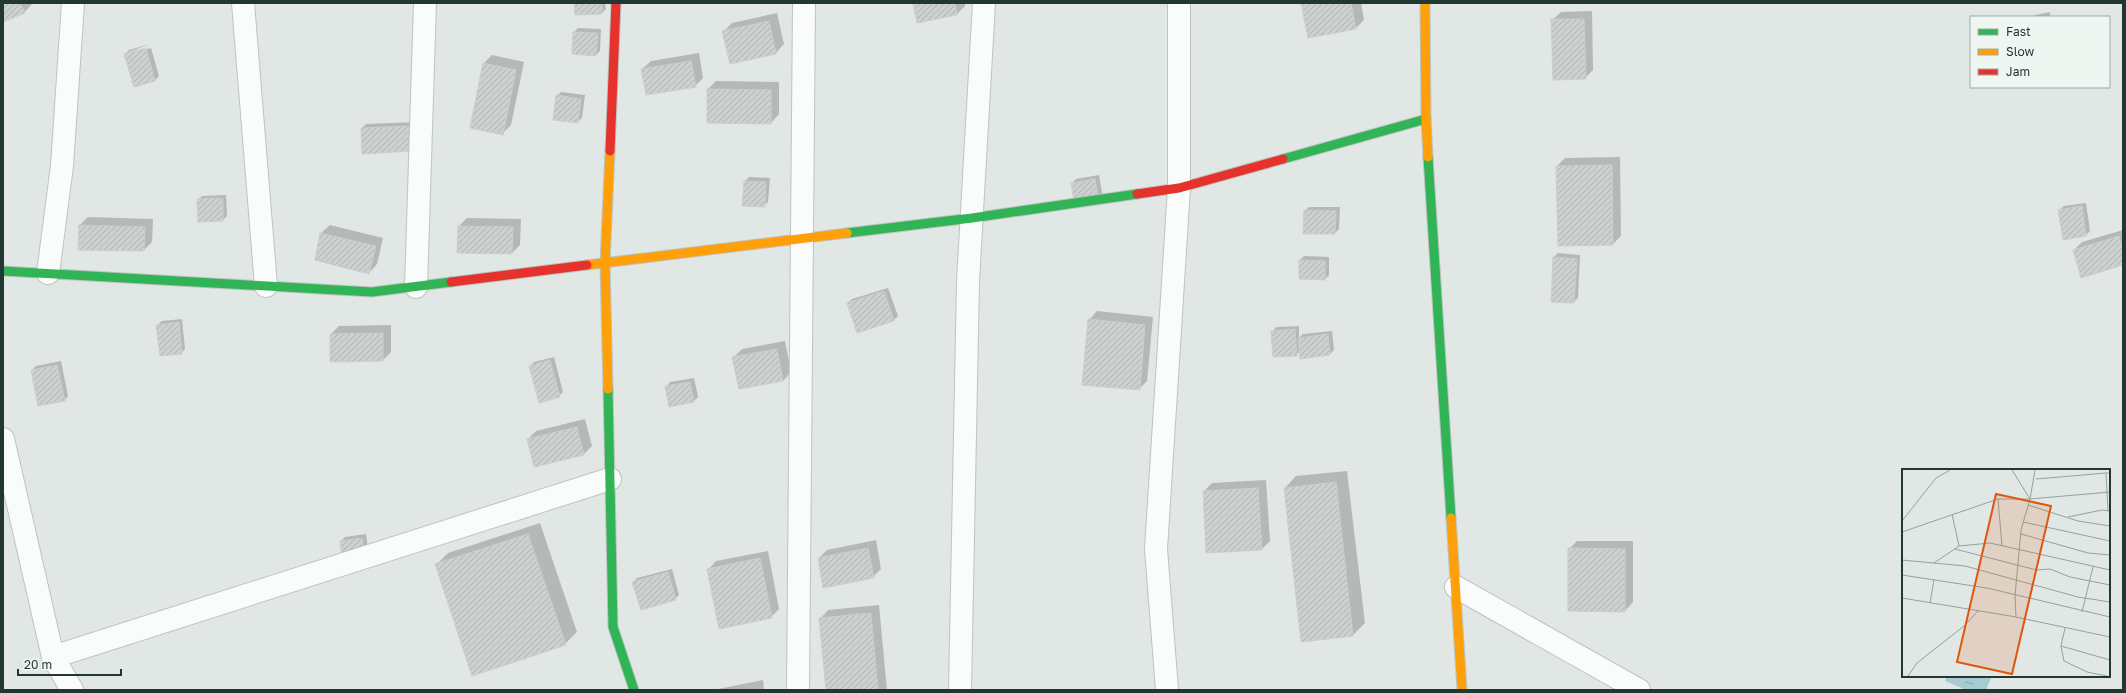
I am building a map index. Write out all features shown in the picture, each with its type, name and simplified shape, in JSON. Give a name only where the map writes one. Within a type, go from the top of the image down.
[{"type":"main road","points":[[616,3],[605,263],[613,627],[634,690]]},
{"type":"main road","points":[[1425,3],[1426,119],[1462,690]]},
{"type":"main road","points":[[3,270],[372,292],[972,218],[1179,188],[1426,119]]},
{"type":"street","points":[[48,273],[62,166],[73,3]]},
{"type":"street","points":[[243,3],[266,286]]},
{"type":"street","points":[[416,287],[425,3]]},
{"type":"street","points":[[798,690],[804,3]]},
{"type":"street","points":[[960,690],[967,289],[984,3]]},
{"type":"street","points":[[1167,690],[1156,549],[1179,188],[1179,3]]},
{"type":"street","points":[[3,439],[52,657],[72,690]]},
{"type":"street","points":[[52,657],[610,480]]},
{"type":"street","points":[[1456,587],[1639,690]]},
{"type":"water","points":[[1947,677],[1992,677],[1986,690],[1966,690],[1945,681]]},
{"type":"building","points":[[3,3],[20,3],[25,13],[3,22]]},
{"type":"building","points":[[574,3],[602,3],[602,14],[575,15]]},
{"type":"building","points":[[913,3],[955,3],[957,15],[917,23]]},
{"type":"building","points":[[1301,3],[1351,3],[1356,29],[1308,38]]},
{"type":"building","points":[[1551,19],[1584,19],[1586,79],[1553,80]]},
{"type":"building","points":[[769,21],[776,54],[730,64],[722,31]]},
{"type":"building","points":[[573,32],[598,33],[596,56],[572,54]]},
{"type":"building","points":[[146,48],[155,81],[134,87],[124,54]]},
{"type":"building","points":[[691,61],[696,87],[646,95],[641,69]]},
{"type":"building","points":[[483,63],[516,70],[503,135],[470,128]]},
{"type":"building","points":[[707,89],[771,90],[771,124],[707,123]]},
{"type":"building","points":[[556,95],[581,99],[578,123],[553,120]]},
{"type":"building","points":[[411,126],[412,151],[362,154],[361,128]]},
{"type":"building","points":[[1612,165],[1613,245],[1558,246],[1556,166]]},
{"type":"building","points":[[1095,179],[1099,203],[1075,207],[1071,183]]},
{"type":"building","points":[[744,181],[766,182],[765,207],[742,206]]},
{"type":"building","points":[[223,198],[223,221],[198,222],[197,199]]},
{"type":"building","points":[[2082,206],[2086,236],[2063,240],[2058,210]]},
{"type":"building","points":[[1304,210],[1336,211],[1335,234],[1303,234]]},
{"type":"building","points":[[79,225],[145,227],[144,251],[78,250]]},
{"type":"building","points":[[458,226],[513,227],[512,254],[457,253]]},
{"type":"building","points":[[320,233],[376,246],[369,274],[315,260]]},
{"type":"building","points":[[2119,236],[2123,249],[2123,265],[2081,278],[2073,250]]},
{"type":"building","points":[[1553,257],[1577,259],[1574,303],[1551,302]]},
{"type":"building","points":[[1299,260],[1325,261],[1325,280],[1299,279]]},
{"type":"building","points":[[884,291],[894,321],[857,333],[847,303]]},
{"type":"building","points":[[1088,319],[1145,325],[1140,390],[1082,385]]},
{"type":"building","points":[[179,322],[182,354],[160,356],[156,325]]},
{"type":"building","points":[[1295,329],[1297,356],[1273,357],[1271,331]]},
{"type":"building","points":[[383,333],[383,361],[330,362],[330,334]]},
{"type":"building","points":[[1328,334],[1330,355],[1300,359],[1298,338]]},
{"type":"building","points":[[777,349],[783,381],[739,389],[732,357]]},
{"type":"building","points":[[550,360],[560,397],[539,403],[529,366]]},
{"type":"building","points":[[57,365],[65,401],[38,406],[31,370]]},
{"type":"building","points":[[690,382],[694,402],[669,407],[665,386]]},
{"type":"building","points":[[577,427],[584,455],[534,467],[527,439]]},
{"type":"building","points":[[1336,482],[1353,636],[1301,642],[1284,488]]},
{"type":"building","points":[[1258,488],[1262,550],[1206,553],[1203,491]]},
{"type":"building","points":[[528,534],[566,645],[472,676],[435,564]]},
{"type":"building","points":[[362,538],[365,560],[343,563],[340,541]]},
{"type":"building","points":[[868,548],[874,578],[823,588],[818,558]]},
{"type":"building","points":[[1568,548],[1625,549],[1625,612],[1568,611]]},
{"type":"building","points":[[760,558],[772,618],[719,629],[707,569]]},
{"type":"building","points":[[668,572],[676,600],[641,610],[632,582]]},
{"type":"building","points":[[871,613],[878,690],[826,690],[819,618]]},
{"type":"traffic: fast","points":[[1283,159],[1426,119]]},
{"type":"traffic: fast","points":[[1428,157],[1451,518]]},
{"type":"traffic: fast","points":[[847,233],[972,218],[1137,194]]},
{"type":"traffic: fast","points":[[3,271],[372,292],[451,282]]},
{"type":"traffic: fast","points":[[608,389],[613,627],[634,690]]},
{"type":"traffic: slow","points":[[1425,3],[1426,119],[1428,157]]},
{"type":"traffic: slow","points":[[608,389],[605,263],[610,151]]},
{"type":"traffic: slow","points":[[587,265],[847,233]]},
{"type":"traffic: slow","points":[[1451,518],[1462,690]]},
{"type":"traffic: jam","points":[[610,151],[616,3]]},
{"type":"traffic: jam","points":[[1137,194],[1179,188],[1283,159]]},
{"type":"traffic: jam","points":[[451,282],[587,265]]}]
